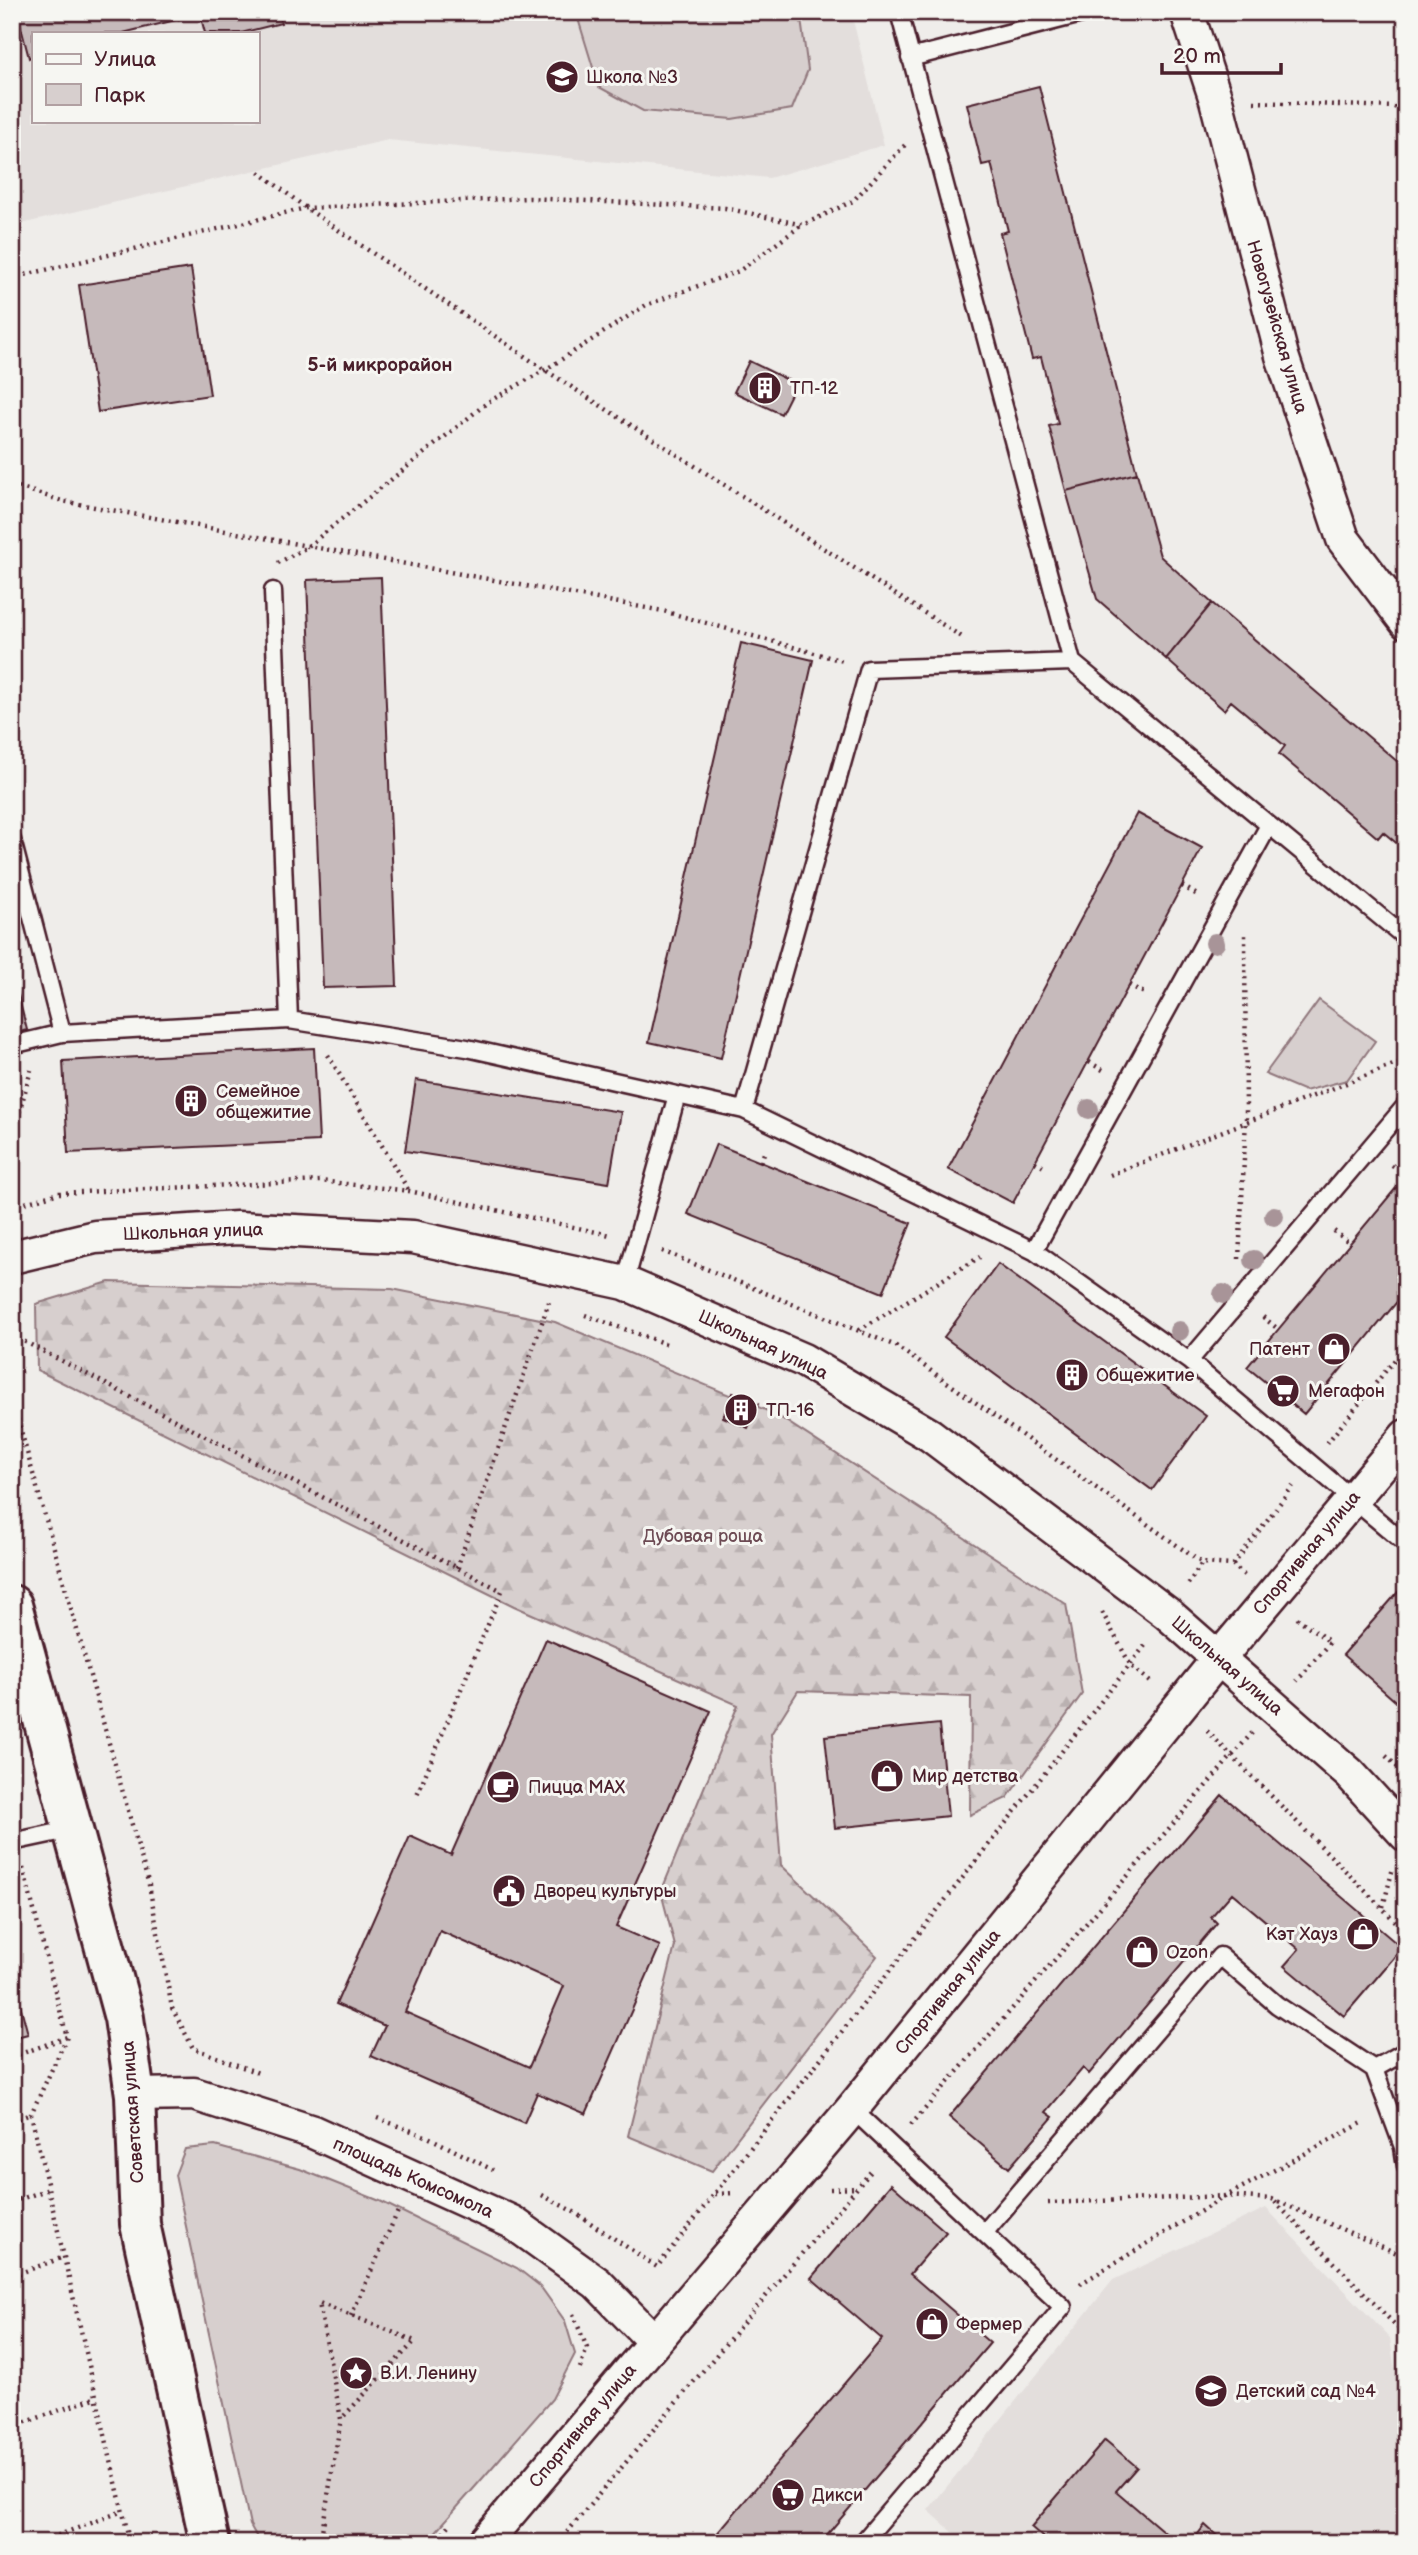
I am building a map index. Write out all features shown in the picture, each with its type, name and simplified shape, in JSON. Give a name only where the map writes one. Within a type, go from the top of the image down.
[{"type":"street","name":"Новогузейская улица","points":[[1187,12],[1216,100],[1282,356],[1343,539],[1406,622]]},
{"type":"street","name":"Школьная улица","points":[[12,1257],[95,1237],[237,1228],[413,1237],[625,1283],[803,1360],[930,1434],[1168,1614],[1350,1774],[1406,1835]]},
{"type":"street","name":"Спортивная улица","points":[[484,2543],[852,2109],[1219,1658],[1406,1436]]},
{"type":"street","name":"Советская улица","points":[[12,1605],[124,2018],[135,2095],[140,2224],[210,2543]]},
{"type":"street","name":"площадь Комсомола","points":[[135,2095],[194,2094],[313,2132],[512,2222],[597,2283],[654,2341]]},
{"type":"lane","points":[[898,12],[1072,662],[1406,939]]},
{"type":"lane","points":[[910,58],[1089,12]]},
{"type":"lane","points":[[273,591],[289,1020]]},
{"type":"lane","points":[[744,1110],[869,669],[1072,662]]},
{"type":"lane","points":[[1034,1251],[1269,825]]},
{"type":"lane","points":[[12,840],[62,1033]]},
{"type":"lane","points":[[12,1045],[62,1033],[289,1020],[467,1048],[744,1110],[1034,1251],[1189,1362],[1406,1544]]},
{"type":"lane","points":[[625,1283],[677,1095]]},
{"type":"lane","points":[[1189,1362],[1406,1105]]},
{"type":"lane","points":[[14,1841],[73,1829]]},
{"type":"lane","points":[[984,2233],[1220,1956],[1277,2005],[1374,2069],[1403,2147],[1406,2166]]},
{"type":"lane","points":[[1374,2069],[1406,2051]]},
{"type":"lane","points":[[852,2109],[1063,2307],[862,2543]]},
{"type":"path","points":[[1216,100],[1394,107],[1406,112]]},
{"type":"path","points":[[273,591],[277,564],[307,547],[488,402],[545,370],[646,305],[739,271],[803,225],[853,201],[927,122]]},
{"type":"path","points":[[259,172],[306,208],[545,370],[1003,664]]},
{"type":"path","points":[[12,278],[306,208],[529,198],[725,208],[803,225]]},
{"type":"path","points":[[12,485],[62,501],[663,611],[869,669]]},
{"type":"path","points":[[1237,1305],[1245,1119],[1245,868]]},
{"type":"path","points":[[310,1024],[409,1191]]},
{"type":"path","points":[[12,1139],[40,1038]]},
{"type":"path","points":[[1066,1193],[1245,1119],[1406,1060]]},
{"type":"path","points":[[858,1330],[1009,1240]]},
{"type":"path","points":[[457,1568],[550,1303],[537,1300]]},
{"type":"path","points":[[576,1311],[677,1348]]},
{"type":"path","points":[[12,1335],[502,1591],[416,1797]]},
{"type":"path","points":[[12,1399],[149,1885],[172,2008],[193,2048],[271,2078]]},
{"type":"path","points":[[538,2193],[574,2212],[657,2267],[1131,1666],[1202,1563]]},
{"type":"path","points":[[1101,1609],[1131,1666],[1233,1755],[1406,1932]]},
{"type":"path","points":[[558,2543],[892,2146],[1330,1642]]},
{"type":"path","points":[[14,1841],[67,2037],[31,2114],[130,2543]]},
{"type":"path","points":[[12,2057],[67,2037]]},
{"type":"path","points":[[1063,2307],[1078,2285],[1226,2196],[1388,2109]]},
{"type":"path","points":[[12,2121],[31,2114]]},
{"type":"path","points":[[376,2117],[428,2137],[501,2175]]},
{"type":"path","points":[[351,2317],[413,2177]]},
{"type":"path","points":[[12,2202],[49,2189]]},
{"type":"path","points":[[1009,2204],[1226,2196],[1272,2199],[1406,2257]]},
{"type":"path","points":[[1272,2199],[1406,2336]]},
{"type":"path","points":[[12,2276],[64,2257]]},
{"type":"path","points":[[320,2543],[341,2419],[319,2303],[415,2341],[341,2419]]},
{"type":"path","points":[[568,2307],[587,2348],[573,2380]]},
{"type":"path","points":[[12,2427],[97,2397]]},
{"type":"path","points":[[38,2543],[123,2511]]},
{"type":"path","points":[[434,2543],[460,2512]]},
{"type":"shaded area","name":"Школа №3","points":[[12,12],[851,12],[884,145],[769,178],[388,140],[12,226]]},
{"type":"shaded area","name":"Детский сад №4","points":[[1266,2208],[1390,2338],[1406,2443],[1406,2543],[965,2543],[928,2510],[1113,2280]]},
{"type":"green space","points":[[576,12],[800,12],[808,70],[792,109],[732,119],[643,111],[599,87]]},
{"type":"green space","points":[[1319,1000],[1375,1041],[1347,1080],[1305,1091],[1265,1074]]},
{"type":"green space","name":"Дубовая роща","points":[[109,1282],[392,1289],[555,1322],[775,1414],[1066,1604],[1082,1694],[1007,1798],[970,1815],[971,1697],[798,1691],[771,1734],[781,1865],[877,1956],[712,2171],[628,2136],[675,1946],[661,1892],[738,1705],[514,1606],[37,1370],[36,1304]]},
{"type":"green space","points":[[215,2146],[300,2169],[380,2201],[517,2268],[540,2286],[565,2321],[575,2354],[552,2399],[426,2543],[260,2543],[250,2525],[175,2175],[185,2149]]},
{"type":"building","points":[[17,12],[279,12],[281,23],[245,32],[205,32],[200,14],[127,32],[32,32],[32,56],[29,58]]},
{"type":"building","points":[[1039,86],[1137,473],[1066,491],[1049,426],[1058,424],[1041,357],[1032,359],[1000,233],[1008,231],[991,163],[982,165],[967,104]]},
{"type":"building","points":[[191,268],[210,395],[98,412],[79,285]]},
{"type":"building","name":"ТП-12","points":[[749,361],[796,384],[781,414],[734,392]]},
{"type":"building","points":[[1137,473],[1160,556],[1212,603],[1166,659],[1097,599],[1066,491]]},
{"type":"building","points":[[381,577],[397,986],[323,988],[307,580]]},
{"type":"building","points":[[1212,603],[1406,769],[1406,851],[1383,832],[1378,838],[1279,754],[1285,746],[1231,701],[1224,710],[1166,659]]},
{"type":"building","points":[[741,643],[813,660],[721,1058],[649,1042]]},
{"type":"building","points":[[1137,813],[1202,848],[1013,1203],[948,1169]]},
{"type":"building","points":[[12,971],[27,1030],[12,1034]]},
{"type":"building","name":"Семейное общежитие","points":[[314,1048],[319,1141],[68,1153],[63,1061]]},
{"type":"building","points":[[416,1080],[621,1112],[609,1183],[405,1151]]},
{"type":"building","points":[[716,1144],[911,1223],[883,1293],[688,1214]]},
{"type":"building","points":[[1406,1176],[1406,1291],[1304,1414],[1247,1367]]},
{"type":"building","name":"Общежитие","points":[[998,1264],[1206,1416],[1152,1490],[944,1337]]},
{"type":"building","name":"ТП-16","points":[[733,1393],[758,1404],[748,1428],[723,1417]]},
{"type":"building","points":[[1406,1583],[1406,1702],[1402,1707],[1343,1655]]},
{"type":"building","name":"Дворец культуры","points":[[546,1639],[711,1711],[616,1927],[660,1946],[586,2114],[537,2093],[524,2123],[371,2056],[385,2026],[336,2004],[410,1836],[451,1855]],"holes":[[[440,1931],[564,1986],[529,2067],[405,2012]]]},
{"type":"building","name":"Мир детства","points":[[939,1724],[948,1816],[835,1828],[825,1736]]},
{"type":"building","points":[[1222,1795],[1402,1948],[1344,2016],[1284,1966],[1299,1949],[1232,1893],[1211,1917],[1217,1923],[1089,2074],[1083,2068],[1046,2112],[1053,2117],[1009,2168],[949,2117]]},
{"type":"building","points":[[12,1974],[28,2034],[12,2038]]},
{"type":"building","points":[[891,2184],[946,2232],[910,2274],[990,2343],[820,2543],[709,2543],[882,2339],[811,2278]]},
{"type":"building","points":[[1105,2440],[1137,2467],[1116,2491],[1177,2543],[1049,2543],[1031,2527]]},
{"type":"building","points":[[1205,2525],[1225,2543],[1191,2543]]},
{"type":"place","name":"Школа №3","points":[[562,77]]},
{"type":"place","name":"ТП-12","points":[[765,388]]},
{"type":"place","name":"Семейное общежитие","points":[[191,1101]]},
{"type":"place","name":"Патент","points":[[1334,1349]]},
{"type":"place","name":"Общежитие","points":[[1072,1375]]},
{"type":"place","name":"Мегафон","points":[[1283,1391]]},
{"type":"place","name":"ТП-16","points":[[741,1410]]},
{"type":"place","name":"Мир детства","points":[[887,1776]]},
{"type":"place","name":"Пицца MAX","points":[[503,1787]]},
{"type":"place","name":"Дворец культуры","points":[[509,1891]]},
{"type":"place","name":"Кэт Хауз","points":[[1363,1934]]},
{"type":"place","name":"Ozon","points":[[1142,1952]]},
{"type":"place","name":"Фермер","points":[[932,2324]]},
{"type":"place","name":"В.И. Ленину","points":[[356,2373]]},
{"type":"place","name":"Детский сад №4","points":[[1211,2391]]},
{"type":"place","name":"Дикси","points":[[788,2495]]},
{"type":"district","name":"5-й микрорайон","points":[[380,365]]}]
